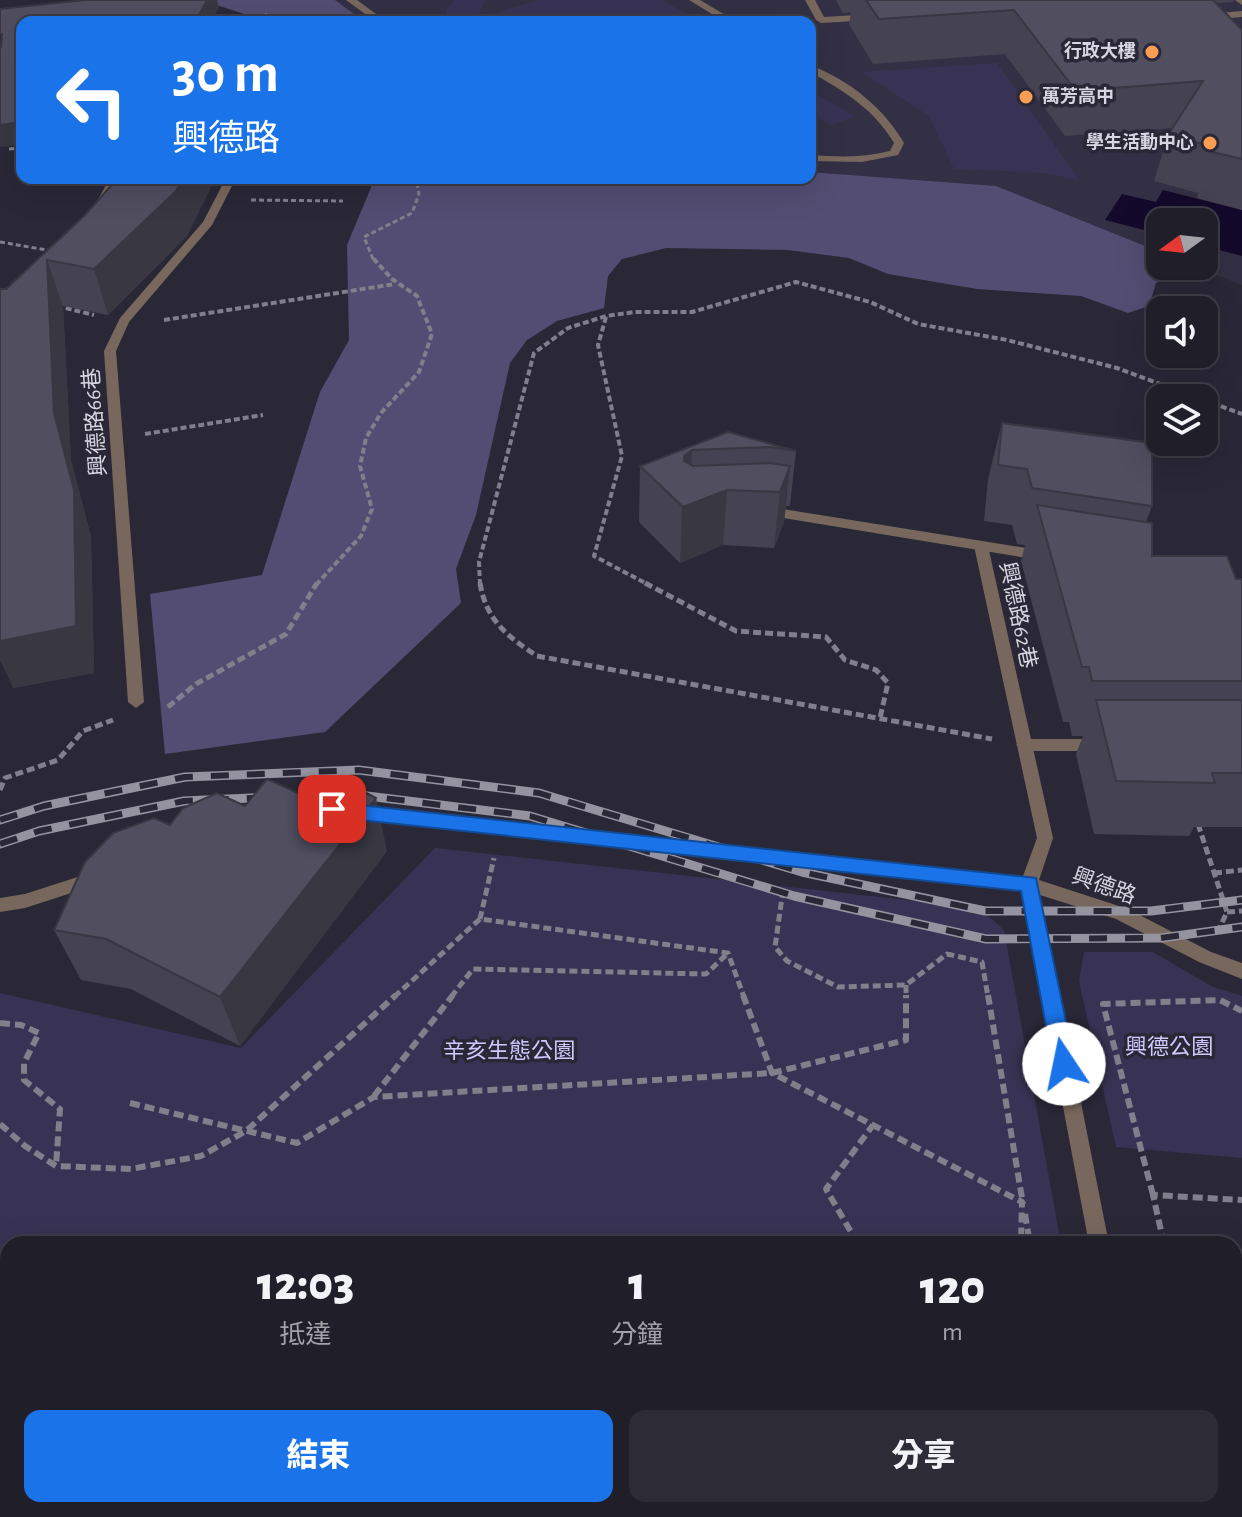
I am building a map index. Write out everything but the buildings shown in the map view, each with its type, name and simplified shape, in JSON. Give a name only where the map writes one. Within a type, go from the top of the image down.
[{"type":"street","points":[[351,0],[374,16]]},
{"type":"street","points":[[694,0],[722,16]]},
{"type":"street","points":[[810,0],[821,20],[882,16]]},
{"type":"street","points":[[1200,18],[1242,16]]},
{"type":"street","points":[[1228,24],[1242,16]]},
{"type":"street","points":[[816,71],[862,98],[887,120],[899,143],[894,153],[876,159],[816,158]]},
{"type":"street","points":[[62,252],[103,201],[112,184]]},
{"type":"street","name":"興德路66巷","points":[[136,702],[110,351],[124,321],[208,223],[229,184]]},
{"type":"street","name":"興德路62巷","points":[[750,512],[765,511],[981,546],[1045,838],[1029,884]]},
{"type":"street","points":[[981,546],[1057,558]]},
{"type":"street","points":[[1024,745],[1114,745]]},
{"type":"street","name":"興德路","points":[[348,811],[1029,884],[1122,914],[1205,957],[1242,971]]},
{"type":"street","points":[[0,905],[25,901],[105,875]]},
{"type":"street","points":[[1029,884],[1097,1236]]},
{"type":"path","points":[[9,149],[16,148]]},
{"type":"path","points":[[0,790],[5,778],[58,760],[83,731],[107,723],[136,702],[149,714],[157,716],[196,684],[286,634],[321,576],[361,536],[372,509],[360,466],[366,438],[381,413],[419,372],[432,334],[417,296],[396,284],[365,245],[364,237],[380,227],[403,221],[413,212],[419,192],[417,184]]},
{"type":"path","points":[[222,200],[343,201]]},
{"type":"path","points":[[0,242],[62,252]]},
{"type":"path","points":[[52,305],[124,321],[151,322],[396,284]]},
{"type":"path","points":[[606,316],[598,345],[622,456],[594,556],[736,631],[826,637],[845,660],[876,670],[888,683],[880,719]]},
{"type":"path","points":[[1218,405],[1240,413]]},
{"type":"path","points":[[116,438],[263,415]]},
{"type":"path","points":[[1196,816],[1227,912],[1205,957]]},
{"type":"path","points":[[0,1124],[25,1146],[56,1166],[131,1169],[201,1156],[246,1131],[480,919],[501,828]]},
{"type":"path","points":[[788,857],[775,947],[787,961],[838,987],[906,985],[947,954],[982,962],[1028,1236]]},
{"type":"path","points":[[1214,873],[1242,870]]},
{"type":"path","points":[[1227,912],[1242,911]]},
{"type":"path","points":[[480,919],[728,953]]},
{"type":"path","points":[[728,953],[772,1073],[1022,1202]]},
{"type":"path","points":[[130,1103],[297,1143],[374,1097],[473,969],[706,974],[728,953]]},
{"type":"path","points":[[374,1097],[772,1073],[906,1040],[906,985]]},
{"type":"path","points":[[1162,1236],[1103,1004],[1220,1000],[1242,1011]]},
{"type":"path","points":[[0,1023],[21,1025],[39,1033],[24,1063],[24,1080],[60,1109],[56,1166]]},
{"type":"path","points":[[853,1236],[826,1189],[873,1125]]},
{"type":"path","points":[[1153,1195],[1242,1200]]},
{"type":"path","points":[[1021,1236],[1022,1202]]},
{"type":"shaded area","points":[[201,0],[335,0],[357,16],[250,16]]},
{"type":"shaded area","name":"萬芳高中","points":[[335,0],[1242,0],[1242,285],[1218,276],[1218,208],[1146,208],[1146,246],[996,186],[816,172],[816,16],[357,16]]},
{"type":"shaded area","points":[[816,172],[996,186],[1146,246],[1146,280],[1162,280],[1156,283],[1152,296],[1146,296],[1146,307],[1128,313],[1081,296],[977,289],[888,274],[849,258],[788,250],[666,248],[622,259],[608,276],[604,308],[557,321],[527,340],[510,363],[476,515],[456,569],[461,603],[325,732],[165,754],[150,594],[262,575],[320,392],[349,340],[347,245],[372,184],[816,184]]},
{"type":"shaded area","points":[[1163,190],[1242,210],[1242,256],[1218,250],[1218,208],[1146,208],[1146,230],[1105,220],[1122,194],[1156,202]]},
{"type":"green space","points":[[454,0],[485,0],[480,16],[445,16]]},
{"type":"green space","points":[[540,0],[663,0],[689,16],[484,16]]},
{"type":"green space","points":[[997,63],[1079,180],[1046,173],[954,169],[929,116],[862,72]]},
{"type":"green space","points":[[816,94],[855,117],[830,125],[816,117]]},
{"type":"green space","name":"辛亥生態公園","points":[[435,848],[979,908],[1004,930],[1060,1236],[0,1236],[0,993],[241,1048]]},
{"type":"green space","name":"興德公園","points":[[1084,952],[1153,952],[1213,987],[1242,996],[1242,1158],[1116,1147],[1079,981]]},
{"type":"railway","points":[[0,820],[44,806],[185,777],[359,770],[539,793],[802,872],[985,911],[1151,911],[1242,900]]},
{"type":"railway","points":[[351,794],[530,816],[794,896],[986,939],[1161,938],[1242,927]]},
{"type":"railway","points":[[0,844],[39,831],[184,801],[275,797]]},
{"type":"place","name":"行政大樓","points":[[1152,52]]},
{"type":"place","name":"萬芳高中","points":[[1026,97]]},
{"type":"place","name":"學生活動中心","points":[[1210,143]]},
{"type":"route","points":[[332,809],[1029,884],[1064,1064]]}]
